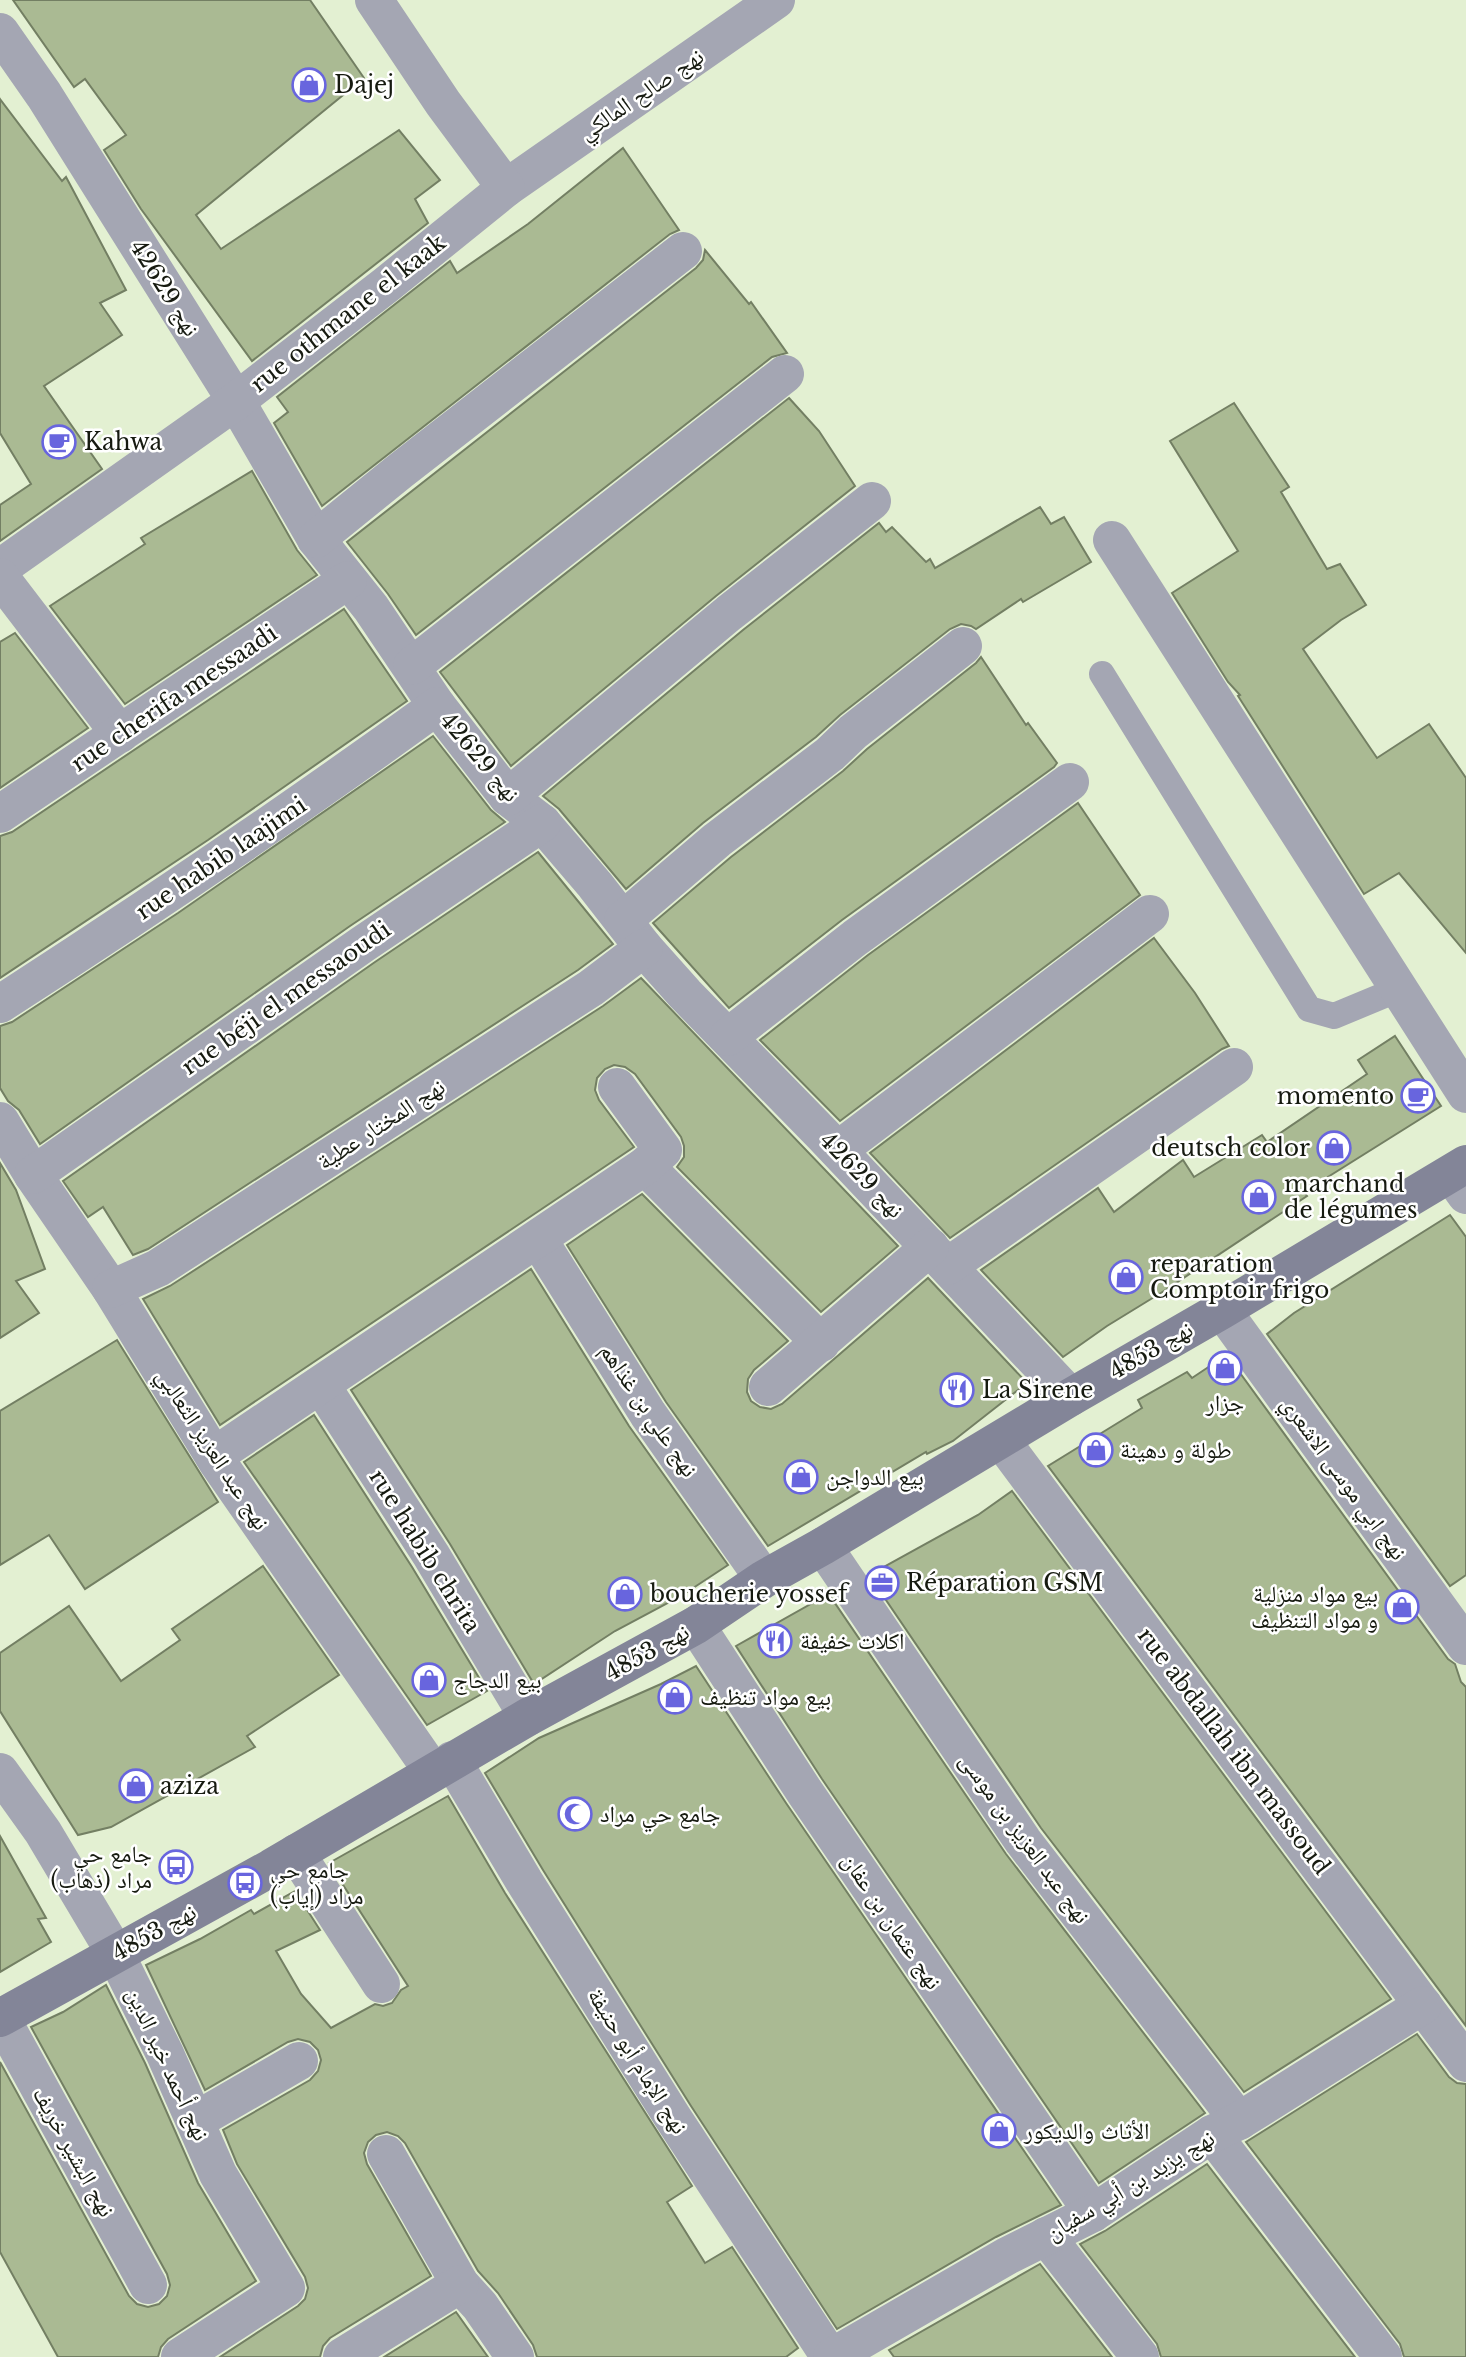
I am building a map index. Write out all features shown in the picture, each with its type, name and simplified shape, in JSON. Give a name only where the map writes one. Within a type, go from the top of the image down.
[{"type":"street","points":[[374,0],[443,103],[506,188]]},
{"type":"street","name":"نهج صالح المالكي","points":[[506,188],[776,0]]},
{"type":"street","name":"نهج 42629","points":[[0,32],[44,95],[236,401],[316,540],[371,608],[437,706],[508,797],[542,823],[633,934],[1071,1397]]},
{"type":"street","name":"rue othmane el kaak","points":[[0,568],[236,401],[506,188]]},
{"type":"street","points":[[316,540],[411,462],[683,251]]},
{"type":"street","points":[[412,666],[785,374]]},
{"type":"street","points":[[508,797],[729,613],[872,501]]},
{"type":"street","points":[[1112,540],[1466,1094]]},
{"type":"street","points":[[0,577],[120,734]]},
{"type":"street","name":"rue cherifa messaadi","points":[[0,814],[348,580]]},
{"type":"street","name":"نهج المختار عطية","points":[[111,1289],[169,1261],[591,988],[633,934],[717,840],[830,754],[853,732],[963,646]]},
{"type":"street","name":"rue habib laajimi","points":[[0,1004],[140,914],[437,706]]},
{"type":"street","points":[[728,1037],[855,938],[1070,782]]},
{"type":"street","name":"rue béji el messaoudi","points":[[33,1175],[353,951],[542,823]]},
{"type":"street","points":[[838,1150],[1150,914]]},
{"type":"street","points":[[768,1387],[821,1343],[939,1256],[1234,1067]]},
{"type":"street","points":[[214,1456],[538,1239],[645,1166],[663,1150],[617,1087]]},
{"type":"street","name":"نهج عبد العزيز الثعالبي","points":[[0,1121],[33,1175],[111,1289],[214,1456],[443,1766]]},
{"type":"street","points":[[645,1166],[821,1343]]},
{"type":"street","name":"نهج 4853","points":[[0,2018],[296,1853],[528,1717],[696,1625],[764,1579],[1071,1397],[1461,1178]]},
{"type":"street","name":"نهج علي بن غذاهم","points":[[538,1239],[648,1414],[764,1579]]},
{"type":"street","name":"نهج ابي موسى الاشعري","points":[[1222,1310],[1466,1646]]},
{"type":"street","name":"rue habib chrita","points":[[321,1385],[430,1555],[528,1717]]},
{"type":"street","name":"rue abdallah ibn massoud","points":[[1001,1440],[1466,2063]]},
{"type":"street","name":"نهج عبد العزيز بن موسى","points":[[823,1546],[1023,1841],[1226,2127],[1383,2357]]},
{"type":"street","name":"نهج عثمان بن عفان","points":[[696,1625],[803,1791],[1093,2213]]},
{"type":"street","name":"نهج الإمام أبو حنيفة","points":[[443,1766],[524,1881],[673,2118],[851,2353]]},
{"type":"street","name":"نهج أحمد خير الدين","points":[[0,1772],[43,1832],[116,1953],[218,2174],[286,2288],[180,2357]]},
{"type":"street","points":[[296,1853],[381,1984]]},
{"type":"street","name":"نهج يزيد بن أبي سفيان","points":[[851,2353],[936,2296],[1093,2213],[1226,2127],[1423,2006]]},
{"type":"street","name":"نهج البشير خريف","points":[[0,2018],[148,2285]]},
{"type":"street","points":[[195,2121],[299,2061]]},
{"type":"street","points":[[386,2154],[460,2284],[480,2306],[515,2357]]},
{"type":"street","points":[[1046,2236],[1140,2357]]},
{"type":"street","points":[[342,2357],[460,2284]]},
{"type":"lane","points":[[1101,674],[1309,1009],[1334,1016],[1399,989]]},
{"type":"building","points":[[13,0],[310,0],[364,78],[196,215],[221,249],[399,130],[440,180],[415,199],[428,223],[252,361],[141,209],[104,150],[126,135],[85,79],[74,87]]},
{"type":"building","points":[[0,99],[62,181],[66,177],[126,290],[100,303],[122,335],[44,386],[102,469],[0,541],[0,505],[31,484],[0,433]]},
{"type":"building","points":[[623,148],[679,230],[670,234],[322,506],[274,423],[288,412],[277,397],[450,261],[457,273],[528,224]]},
{"type":"building","points":[[705,250],[749,304],[751,302],[787,353],[772,357],[416,635],[347,542],[696,268],[703,260]]},
{"type":"building","points":[[789,398],[819,431],[855,486],[716,596],[511,766],[440,672]]},
{"type":"building","points":[[1234,403],[1289,487],[1281,492],[1327,569],[1340,564],[1366,605],[1303,649],[1377,758],[1429,724],[1466,778],[1466,953],[1399,873],[1364,894],[1238,696],[1240,695],[1228,682],[1172,593],[1238,551],[1170,441]]},
{"type":"building","points":[[252,471],[297,550],[317,575],[125,704],[50,606],[145,544],[141,538]]},
{"type":"building","points":[[1040,507],[1051,524],[1064,517],[1091,562],[1023,602],[1021,599],[976,629],[961,624],[950,629],[816,737],[703,823],[626,889],[559,809],[543,796],[743,630],[879,523],[886,532],[892,527],[926,562],[930,559],[935,568]]},
{"type":"building","points":[[344,609],[407,701],[208,840],[0,978],[0,836],[12,832]]},
{"type":"building","points":[[15,633],[88,728],[0,788],[0,642]]},
{"type":"building","points":[[981,657],[1026,725],[1028,723],[1057,763],[842,920],[729,1008],[653,923],[731,857],[843,771]]},
{"type":"building","points":[[433,736],[491,810],[505,822],[350,926],[40,1144],[19,1110],[8,1101],[0,1088],[0,1026],[12,1022],[178,913]]},
{"type":"building","points":[[1078,803],[1140,895],[840,1121],[760,1040],[868,955]]},
{"type":"building","points":[[538,852],[613,944],[578,970],[148,1249],[133,1255],[103,1207],[88,1217],[63,1181],[375,962]]},
{"type":"building","points":[[1154,938],[1195,993],[1229,1046],[950,1238],[870,1153]]},
{"type":"building","points":[[641,978],[898,1246],[821,1312],[677,1167],[684,1157],[681,1137],[635,1074],[625,1067],[614,1065],[605,1069],[597,1078],[595,1090],[599,1100],[634,1147],[220,1425],[143,1299],[170,1286],[603,1006]]},
{"type":"building","points":[[1395,1036],[1441,1106],[1304,1192],[1307,1196],[1063,1357],[981,1270],[1098,1188],[1114,1212],[1183,1160],[1194,1177],[1262,1135],[1267,1142],[1367,1074],[1358,1060]]},
{"type":"building","points":[[0,1163],[16,1190],[45,1269],[16,1281],[39,1313],[0,1338]]},
{"type":"building","points":[[642,1194],[788,1341],[754,1370],[748,1379],[747,1392],[751,1401],[760,1407],[771,1409],[782,1404],[928,1278],[1027,1383],[953,1441],[927,1454],[926,1452],[768,1546],[666,1402],[567,1245]]},
{"type":"building","points":[[1450,1215],[1466,1237],[1466,1575],[1450,1586],[1267,1334],[1294,1313]]},
{"type":"building","points":[[531,1269],[629,1426],[728,1565],[681,1596],[615,1631],[534,1684],[450,1544],[351,1390]]},
{"type":"building","points":[[117,1340],[218,1502],[85,1589],[49,1535],[0,1565],[0,1411]]},
{"type":"building","points":[[1225,1356],[1448,1659],[1455,1664],[1461,1682],[1466,1687],[1466,2026],[1048,1466],[1142,1408],[1138,1400],[1187,1372],[1192,1378]]},
{"type":"building","points":[[314,1415],[412,1567],[487,1691],[427,1725],[244,1462]]},
{"type":"building","points":[[1012,1491],[1391,1999],[1244,2092],[1041,1828],[869,1575],[978,1515]]},
{"type":"building","points":[[263,1566],[339,1675],[247,1736],[255,1747],[111,1827],[78,1835],[0,1711],[0,1653],[69,1606],[121,1681],[180,1640],[172,1629]]},
{"type":"building","points":[[825,1596],[830,1596],[1006,1854],[1205,2113],[1099,2183],[822,1779],[736,1646]]},
{"type":"building","points":[[696,1666],[786,1803],[1061,2205],[996,2237],[837,2329],[691,2106],[485,1773],[539,1738]]},
{"type":"building","points":[[448,1796],[505,1893],[692,2186],[667,2202],[705,2263],[732,2247],[798,2348],[786,2357],[537,2357],[533,2345],[498,2293],[478,2271],[405,2143],[398,2136],[387,2132],[376,2135],[368,2142],[364,2153],[367,2164],[431,2276],[330,2338],[323,2346],[320,2357],[220,2357],[298,2306],[305,2299],[308,2288],[305,2277],[237,2164],[223,2130],[310,2080],[318,2071],[321,2060],[318,2050],[310,2042],[298,2039],[288,2042],[205,2090],[146,1965],[251,1910],[254,1914],[295,1891],[320,1930],[276,1951],[301,1994],[331,2028],[375,2004],[383,2006],[392,2003],[401,1990],[408,1986],[329,1863]]},
{"type":"building","points":[[0,1836],[46,1918],[38,1919],[51,1942],[0,1972]]},
{"type":"building","points":[[106,1985],[145,2063],[198,2183],[256,2281],[168,2339],[161,2347],[158,2357],[58,2357],[0,2252],[0,2062],[129,2296],[137,2304],[148,2307],[159,2304],[167,2296],[170,2285],[167,2274],[31,2027],[63,2012]]},
{"type":"building","points":[[1417,2034],[1449,2077],[1457,2083],[1466,2084],[1466,2357],[1404,2357],[1400,2344],[1246,2142]]},
{"type":"building","points":[[1207,2164],[1355,2357],[1161,2357],[1157,2344],[1080,2244],[1105,2231]]},
{"type":"building","points":[[1040,2264],[1112,2357],[894,2357],[889,2350]]},
{"type":"building","points":[[456,2312],[488,2357],[384,2357]]},
{"type":"place","name":"Dajej","points":[[309,85]]},
{"type":"place","name":"Kahwa","points":[[59,442]]},
{"type":"place","name":"momento","points":[[1418,1096]]},
{"type":"place","name":"deutsch color","points":[[1334,1148]]},
{"type":"place","name":"marchand de légumes","points":[[1259,1197]]},
{"type":"place","name":"reparation Comptoir frigo","points":[[1126,1277]]},
{"type":"place","name":"جزار","points":[[1225,1368]]},
{"type":"place","name":"La Sirene","points":[[957,1390]]},
{"type":"place","name":"طولة و دهينة","points":[[1096,1450]]},
{"type":"place","name":"بيع الدواجن","points":[[801,1477]]},
{"type":"place","name":"Réparation GSM","points":[[882,1583]]},
{"type":"place","name":"boucherie yossef","points":[[625,1594]]},
{"type":"place","name":"بيع مواد منزلية و مواد التنظيف","points":[[1402,1607]]},
{"type":"place","name":"اكلات خفيفة","points":[[775,1641]]},
{"type":"place","name":"بيع الدجاج","points":[[429,1680]]},
{"type":"place","name":"بيع مواد تنظيف","points":[[675,1697]]},
{"type":"place","name":"aziza","points":[[136,1786]]},
{"type":"place","name":"جامع حي مراد","points":[[575,1814]]},
{"type":"place","name":"جامع حي مراد (ذهاب)","points":[[176,1867]]},
{"type":"place","name":"جامع حي مراد (إياب)","points":[[245,1883]]},
{"type":"place","name":"الأثاث والديكور","points":[[999,2131]]}]
